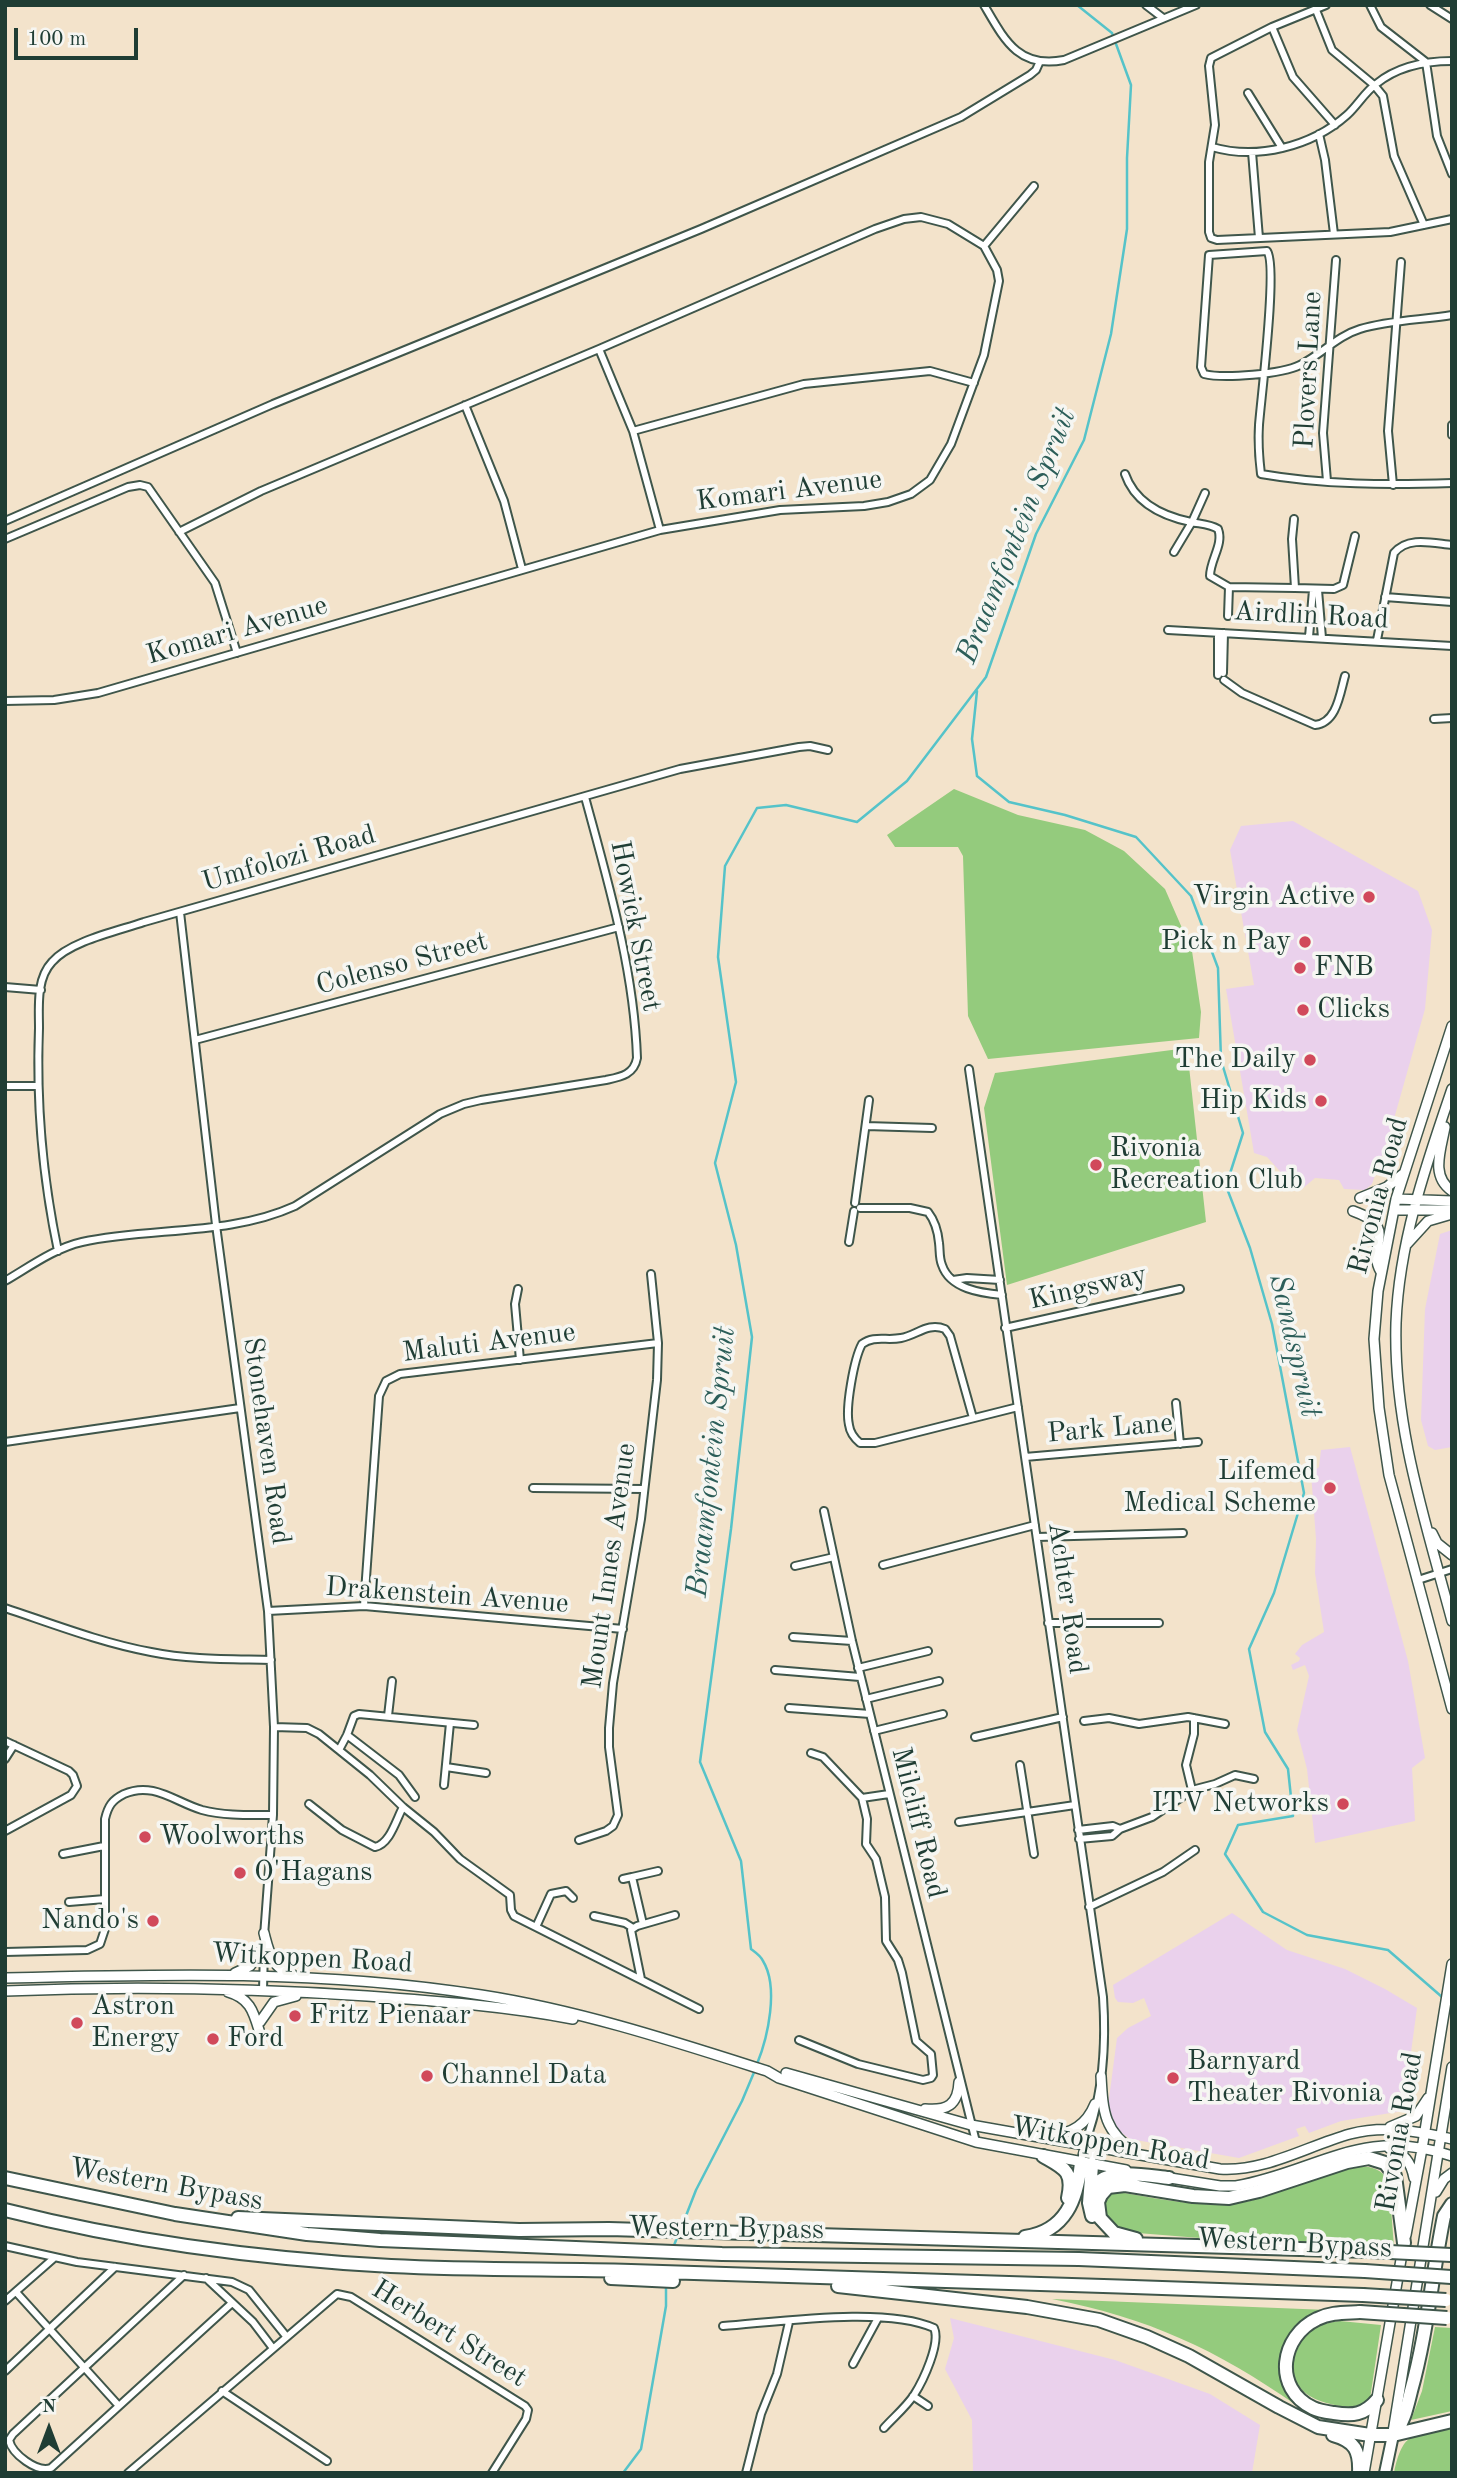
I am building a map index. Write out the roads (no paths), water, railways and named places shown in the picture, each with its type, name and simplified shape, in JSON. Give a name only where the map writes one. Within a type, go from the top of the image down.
[{"type":"highway","points":[[1043,2156],[1069,2175],[1070,2189],[1063,2215]]},
{"type":"highway","points":[[1176,2246],[1120,2236],[1106,2227],[1099,2216],[1097,2206],[1100,2196],[1106,2189],[1125,2185],[1201,2197],[1235,2197],[1347,2162],[1369,2158],[1385,2164],[1395,2176],[1405,2243]]},
{"type":"highway","points":[[1087,2164],[1090,2208],[1094,2220],[1109,2237],[1156,2243]]},
{"type":"highway","points":[[975,2241],[1035,2235],[1048,2229],[1063,2215],[1078,2190],[1087,2164]]},
{"type":"highway","points":[[1090,2199],[1095,2183],[1109,2176],[1170,2178]]},
{"type":"highway","name":"Western Bypass","points":[[5,2178],[196,2217],[296,2232],[380,2240],[722,2254],[1079,2259],[1451,2277]]},
{"type":"highway","points":[[1393,2435],[1402,2423],[1423,2346],[1444,2216],[1452,2204]]},
{"type":"highway","name":"Western Bypass","points":[[5,2210],[76,2228],[170,2244],[391,2266],[559,2270],[714,2278],[1363,2295],[1449,2301]]},
{"type":"highway","points":[[196,2217],[519,2230],[609,2230],[1452,2255]]},
{"type":"highway","points":[[714,2278],[842,2286],[1027,2306],[1099,2320],[1147,2337],[1189,2356],[1318,2427],[1370,2435],[1393,2435],[1452,2421]]},
{"type":"highway","points":[[1377,2400],[1359,2414],[1344,2415],[1319,2410],[1297,2396],[1285,2371],[1290,2343],[1305,2326],[1327,2315],[1360,2312],[1449,2318]]},
{"type":"highway","points":[[1279,2407],[1307,2428],[1350,2441],[1359,2453],[1361,2473]]},
{"type":"main road","name":"Rivonia Road","points":[[1452,1026],[1395,1205],[1377,1292],[1374,1339],[1382,1440],[1399,1517],[1452,1709]]},
{"type":"main road","name":"Rivonia Road","points":[[1451,1090],[1415,1205],[1406,1245],[1398,1295],[1396,1357],[1407,1450],[1415,1489],[1452,1621]]},
{"type":"main road","points":[[1451,1090],[1438,1170],[1441,1182],[1452,1191]]},
{"type":"main road","points":[[1360,1198],[1387,1187],[1405,1173]]},
{"type":"main road","points":[[1395,1205],[1452,1201]]},
{"type":"main road","points":[[1415,1205],[1452,1212]]},
{"type":"main road","points":[[1353,1211],[1370,1218],[1377,1225],[1380,1236],[1377,1262],[1382,1273]]},
{"type":"main road","points":[[1406,1245],[1428,1221],[1452,1212]]},
{"type":"main road","points":[[1415,1489],[1437,1543],[1452,1555]]},
{"type":"main road","points":[[264,1933],[270,1954],[278,1968],[288,1974],[312,1979]]},
{"type":"main road","points":[[216,1975],[245,1969],[264,1947]]},
{"type":"main road","name":"Rivonia Road","points":[[1361,2473],[1377,2400],[1425,2133],[1452,1964]]},
{"type":"main road","name":"Witkoppen Road","points":[[5,1978],[216,1975],[312,1979],[478,1994],[575,2014],[764,2070],[781,2072],[971,2126],[1210,2168],[1244,2169],[1350,2134],[1386,2129],[1447,2138]]},
{"type":"main road","name":"Witkoppen Road","points":[[5,1991],[125,1987],[318,1992],[475,2004],[613,2025]]},
{"type":"main road","points":[[202,1989],[232,1993],[245,1999],[260,2026],[271,2005],[279,1999],[318,1992]]},
{"type":"main road","name":"Rivonia Road","points":[[1385,2473],[1440,2152],[1447,2138],[1452,2067]]},
{"type":"main road","name":"Witkoppen Road","points":[[764,2070],[779,2078],[976,2143],[1220,2186],[1236,2186],[1338,2154],[1381,2146],[1422,2149],[1452,2156]]},
{"type":"main road","points":[[1101,2076],[1107,2123],[1118,2139],[1138,2154]]},
{"type":"main road","points":[[889,2103],[943,2109],[956,2100],[960,2082]]},
{"type":"main road","points":[[1386,2129],[1416,2116],[1430,2093]]},
{"type":"main road","points":[[1019,2135],[1054,2136],[1073,2130],[1087,2120],[1095,2104]]},
{"type":"main road","points":[[1381,2146],[1399,2152],[1407,2159],[1412,2168],[1415,2186]]},
{"type":"main road","points":[[1431,2203],[1441,2183],[1452,2173]]},
{"type":"street","points":[[984,5],[999,32],[1012,48],[1021,55],[1040,61],[1063,60],[1196,5]]},
{"type":"street","points":[[1146,5],[1163,18]]},
{"type":"street","points":[[1326,5],[1272,27],[1211,58],[1209,66],[1214,125],[1209,205],[1211,238],[1217,240],[1390,232],[1452,219]]},
{"type":"street","points":[[1370,5],[1381,27],[1426,62],[1437,136],[1452,174]]},
{"type":"street","points":[[1430,5],[1452,19]]},
{"type":"street","points":[[1316,10],[1332,50],[1374,85],[1382,96],[1394,156],[1424,225]]},
{"type":"street","points":[[1272,27],[1293,77],[1335,125]]},
{"type":"street","points":[[5,521],[274,404],[665,244],[961,117],[1030,75],[1040,61]]},
{"type":"street","points":[[1212,146],[1230,152],[1282,148],[1335,125],[1374,85],[1397,71],[1426,62],[1452,61]]},
{"type":"street","points":[[1248,93],[1282,148]]},
{"type":"street","points":[[1319,134],[1334,234]]},
{"type":"street","points":[[1252,152],[1259,238]]},
{"type":"street","points":[[179,532],[261,491],[904,219],[934,219],[948,224],[984,246],[1034,186]]},
{"type":"street","name":"Komari Avenue","points":[[5,701],[54,700],[98,693],[660,530],[780,510],[864,506],[911,494],[930,480],[942,463],[974,383],[992,322],[999,281],[997,270],[984,246]]},
{"type":"street","points":[[1452,316],[1360,329],[1330,344],[1296,367],[1264,372],[1238,376],[1209,376],[1204,374],[1200,367],[1207,261],[1211,254],[1260,251],[1269,253],[1271,258],[1264,372],[1259,432],[1261,474],[1393,485],[1452,483]]},
{"type":"street","name":"Plovers Lane","points":[[1328,481],[1323,433],[1336,260]]},
{"type":"street","points":[[1393,485],[1388,431],[1401,262]]},
{"type":"street","points":[[599,349],[633,430],[660,530]]},
{"type":"street","points":[[633,430],[804,384],[930,371],[974,383]]},
{"type":"street","points":[[465,405],[504,501],[522,569]]},
{"type":"street","points":[[1452,425],[1452,435]]},
{"type":"street","points":[[1125,474],[1139,498],[1167,515],[1218,529],[1220,538],[1210,566],[1210,576],[1229,587],[1316,590],[1343,586],[1355,536]]},
{"type":"street","points":[[5,539],[136,485],[148,487],[218,590],[237,653]]},
{"type":"street","points":[[1174,552],[1205,493]]},
{"type":"street","points":[[1294,519],[1292,539],[1295,588]]},
{"type":"street","points":[[1377,640],[1396,549],[1413,542],[1452,545]]},
{"type":"street","points":[[1227,616],[1229,587]]},
{"type":"street","points":[[1310,637],[1316,590]]},
{"type":"street","points":[[1316,590],[1322,638]]},
{"type":"street","points":[[1385,597],[1452,601]]},
{"type":"street","name":"Airdlin Road","points":[[1168,630],[1452,646]]},
{"type":"street","points":[[1221,633],[1222,676],[1242,693],[1315,725],[1326,722],[1332,715],[1345,676]]},
{"type":"street","points":[[1434,719],[1452,718]]},
{"type":"street","name":"Umfolozi Road","points":[[58,1251],[43,1170],[37,1086],[40,990],[48,967],[64,951],[89,940],[180,912],[680,769],[810,746],[828,750]]},
{"type":"street","name":"Howick Street","points":[[216,1225],[266,1217],[295,1206],[419,1127],[464,1104],[606,1080],[628,1073],[636,1065],[632,1008],[619,927],[585,797]]},
{"type":"street","name":"Stonehaven Road","points":[[180,912],[216,1225],[268,1611],[274,1727],[273,1815],[262,1991]]},
{"type":"street","name":"Colenso Street","points":[[195,1040],[619,927]]},
{"type":"street","points":[[5,987],[40,990]]},
{"type":"street","name":"Achter Road","points":[[969,1069],[1104,2015],[1101,2076],[1089,2133],[1083,2145]]},
{"type":"street","points":[[5,1086],[37,1086]]},
{"type":"street","points":[[849,1242],[869,1100]]},
{"type":"street","points":[[866,1126],[932,1128]]},
{"type":"street","points":[[856,1207],[910,1208],[928,1212],[938,1237],[942,1267],[953,1280],[972,1290],[1002,1295]]},
{"type":"street","points":[[5,1281],[58,1251],[95,1240],[216,1225]]},
{"type":"street","name":"Mount Innes Avenue","points":[[579,1840],[606,1831],[613,1826],[618,1815],[608,1728],[644,1489],[657,1380],[658,1343],[651,1274]]},
{"type":"street","points":[[953,1280],[1000,1280]]},
{"type":"street","points":[[518,1289],[515,1304],[520,1360]]},
{"type":"street","name":"Kingsway","points":[[1005,1328],[1180,1289]]},
{"type":"street","points":[[973,1418],[950,1336],[945,1329],[930,1327],[901,1338],[873,1339],[862,1343],[856,1358],[848,1419],[852,1434],[860,1443],[875,1443],[1018,1407]]},
{"type":"street","name":"Maluti Avenue","points":[[364,1606],[379,1396],[382,1386],[391,1377],[658,1343]]},
{"type":"street","points":[[1176,1402],[1180,1444]]},
{"type":"street","points":[[5,1442],[240,1408]]},
{"type":"street","name":"Park Lane","points":[[1025,1457],[1198,1442]]},
{"type":"street","points":[[533,1488],[644,1489]]},
{"type":"street","name":"Milcliff Road","points":[[824,1511],[860,1677],[976,2143]]},
{"type":"street","points":[[883,1564],[1035,1525]]},
{"type":"street","points":[[1037,1537],[1183,1533]]},
{"type":"street","points":[[795,1566],[834,1557]]},
{"type":"street","points":[[1418,1580],[1452,1569]]},
{"type":"street","name":"Drakenstein Avenue","points":[[268,1611],[364,1606],[623,1629]]},
{"type":"street","points":[[5,1608],[119,1645],[151,1652],[180,1657],[271,1660]]},
{"type":"street","points":[[1048,1623],[1159,1623]]},
{"type":"street","points":[[793,1637],[852,1641]]},
{"type":"street","points":[[858,1668],[928,1651]]},
{"type":"street","points":[[775,1670],[860,1677]]},
{"type":"street","points":[[388,1716],[392,1681]]},
{"type":"street","points":[[866,1699],[939,1681]]},
{"type":"street","points":[[789,1708],[870,1714]]},
{"type":"street","points":[[339,1750],[348,1735],[354,1716],[359,1714],[474,1725]]},
{"type":"street","points":[[874,1731],[943,1714]]},
{"type":"street","points":[[975,1737],[1063,1717]]},
{"type":"street","points":[[1083,1721],[1109,1718],[1146,1724],[1179,1717],[1225,1724]]},
{"type":"street","points":[[1192,1790],[1186,1765],[1194,1734],[1194,1718]]},
{"type":"street","points":[[444,1785],[450,1723]]},
{"type":"street","points":[[274,1727],[307,1728],[319,1734],[370,1775],[402,1807],[435,1832],[460,1859],[507,1893],[511,1897],[514,1916],[699,2009]]},
{"type":"street","points":[[348,1735],[399,1775],[415,1797]]},
{"type":"street","points":[[5,1741],[69,1771],[77,1786],[71,1795],[5,1831]]},
{"type":"street","points":[[5,1759],[14,1745]]},
{"type":"street","points":[[799,2040],[858,2064],[923,2080],[933,2075],[931,2054],[916,2041],[898,1960],[886,1941],[885,1897],[876,1859],[866,1844],[867,1819],[862,1798],[822,1757],[811,1753]]},
{"type":"street","points":[[1020,1765],[1034,1854]]},
{"type":"street","points":[[446,1767],[486,1773]]},
{"type":"street","points":[[1079,1839],[1112,1836],[1120,1829],[1152,1817],[1192,1790],[1239,1774],[1254,1779]]},
{"type":"street","points":[[5,1952],[94,1948],[104,1936],[105,1819],[110,1803],[134,1790],[156,1791],[215,1813],[273,1815]]},
{"type":"street","points":[[862,1798],[890,1794]]},
{"type":"street","points":[[309,1804],[342,1830],[375,1847],[382,1846],[388,1838],[402,1807]]},
{"type":"street","points":[[959,1822],[1074,1805]]},
{"type":"street","points":[[1078,1830],[1113,1826],[1120,1829]]},
{"type":"street","points":[[63,1854],[104,1846]]},
{"type":"street","points":[[1089,1907],[1163,1872],[1195,1850]]},
{"type":"street","points":[[623,1880],[659,1871]]},
{"type":"street","points":[[632,1877],[643,1924]]},
{"type":"street","points":[[536,1927],[551,1894],[566,1891],[573,1898]]},
{"type":"street","points":[[69,1902],[104,1899]]},
{"type":"street","points":[[594,1916],[621,1922],[633,1928],[675,1915]]},
{"type":"street","points":[[633,1928],[631,1933],[641,1979]]},
{"type":"street","points":[[1087,2164],[1094,2147],[1089,2133]]},
{"type":"street","points":[[1083,2145],[1087,2164]]},
{"type":"street","points":[[5,2246],[54,2258],[232,2282],[249,2290],[286,2336]]},
{"type":"street","points":[[5,2301],[54,2258]]},
{"type":"street","points":[[5,2371],[115,2267]]},
{"type":"street","points":[[184,2275],[13,2434],[9,2440],[11,2448],[37,2469],[47,2470],[55,2465],[232,2303]]},
{"type":"street","points":[[206,2278],[253,2322],[272,2347]]},
{"type":"street","points":[[16,2292],[119,2406]]},
{"type":"street","name":"Herbert Street","points":[[129,2472],[333,2295],[346,2295],[522,2403],[528,2410],[528,2415],[492,2473]]},
{"type":"street","points":[[723,2326],[854,2317],[923,2324],[936,2330],[927,2370],[913,2396],[884,2428]]},
{"type":"street","points":[[853,2364],[878,2318]]},
{"type":"street","points":[[746,2473],[761,2414],[777,2374],[789,2322]]},
{"type":"street","points":[[222,2391],[327,2461]]},
{"type":"street","points":[[913,2396],[928,2406]]},
{"type":"waterway","name":"Braamfontein Spruit","points":[[757,2064],[770,2012],[768,1972],[762,1959],[751,1949],[741,1861],[700,1762],[731,1529],[752,1337],[736,1245],[715,1163],[736,1082],[718,957],[725,866],[757,808],[786,805],[857,822],[907,781],[986,677],[1036,534],[1084,440],[1111,334],[1127,229],[1131,85],[1112,33],[1077,5]]},
{"type":"waterway","name":"Sandspruit","points":[[977,691],[972,739],[977,776],[1009,802],[1065,815],[1136,837],[1191,896],[1218,968],[1221,1060],[1243,1133],[1226,1186],[1250,1248],[1272,1324],[1304,1493],[1274,1593],[1249,1649],[1265,1732],[1288,1769],[1293,1816],[1238,1825],[1225,1854],[1263,1912],[1307,1935],[1388,1950],[1442,1997],[1452,1994]]},
{"type":"waterway","name":"Braamfontein Spruit","points":[[682,2226],[696,2190],[755,2070]]},
{"type":"waterway","name":"Braamfontein Spruit","points":[[673,2248],[678,2235]]},
{"type":"waterway","name":"Braamfontein Spruit","points":[[623,2473],[641,2449],[666,2306],[666,2285]]},
{"type":"place","name":"Virgin Active","points":[[1369,897]]},
{"type":"place","name":"Pick n Pay","points":[[1305,942]]},
{"type":"place","name":"FNB","points":[[1300,968]]},
{"type":"place","name":"Clicks","points":[[1303,1010]]},
{"type":"place","name":"The Daily","points":[[1310,1060]]},
{"type":"place","name":"Hip Kids","points":[[1321,1101]]},
{"type":"place","name":"Rivonia Recreation Club","points":[[1096,1165]]},
{"type":"place","name":"Lifemed Medical Scheme","points":[[1330,1488]]},
{"type":"place","name":"ITV Networks","points":[[1343,1804]]},
{"type":"place","name":"Woolworths","points":[[145,1837]]},
{"type":"place","name":"O'Hagans","points":[[240,1873]]},
{"type":"place","name":"Nando's","points":[[153,1921]]},
{"type":"place","name":"Fritz Pienaar","points":[[295,2016]]},
{"type":"place","name":"Astron Energy","points":[[77,2023]]},
{"type":"place","name":"Ford","points":[[213,2039]]},
{"type":"place","name":"Channel Data","points":[[427,2076]]},
{"type":"place","name":"Barnyard Theater Rivonia","points":[[1173,2078]]}]
